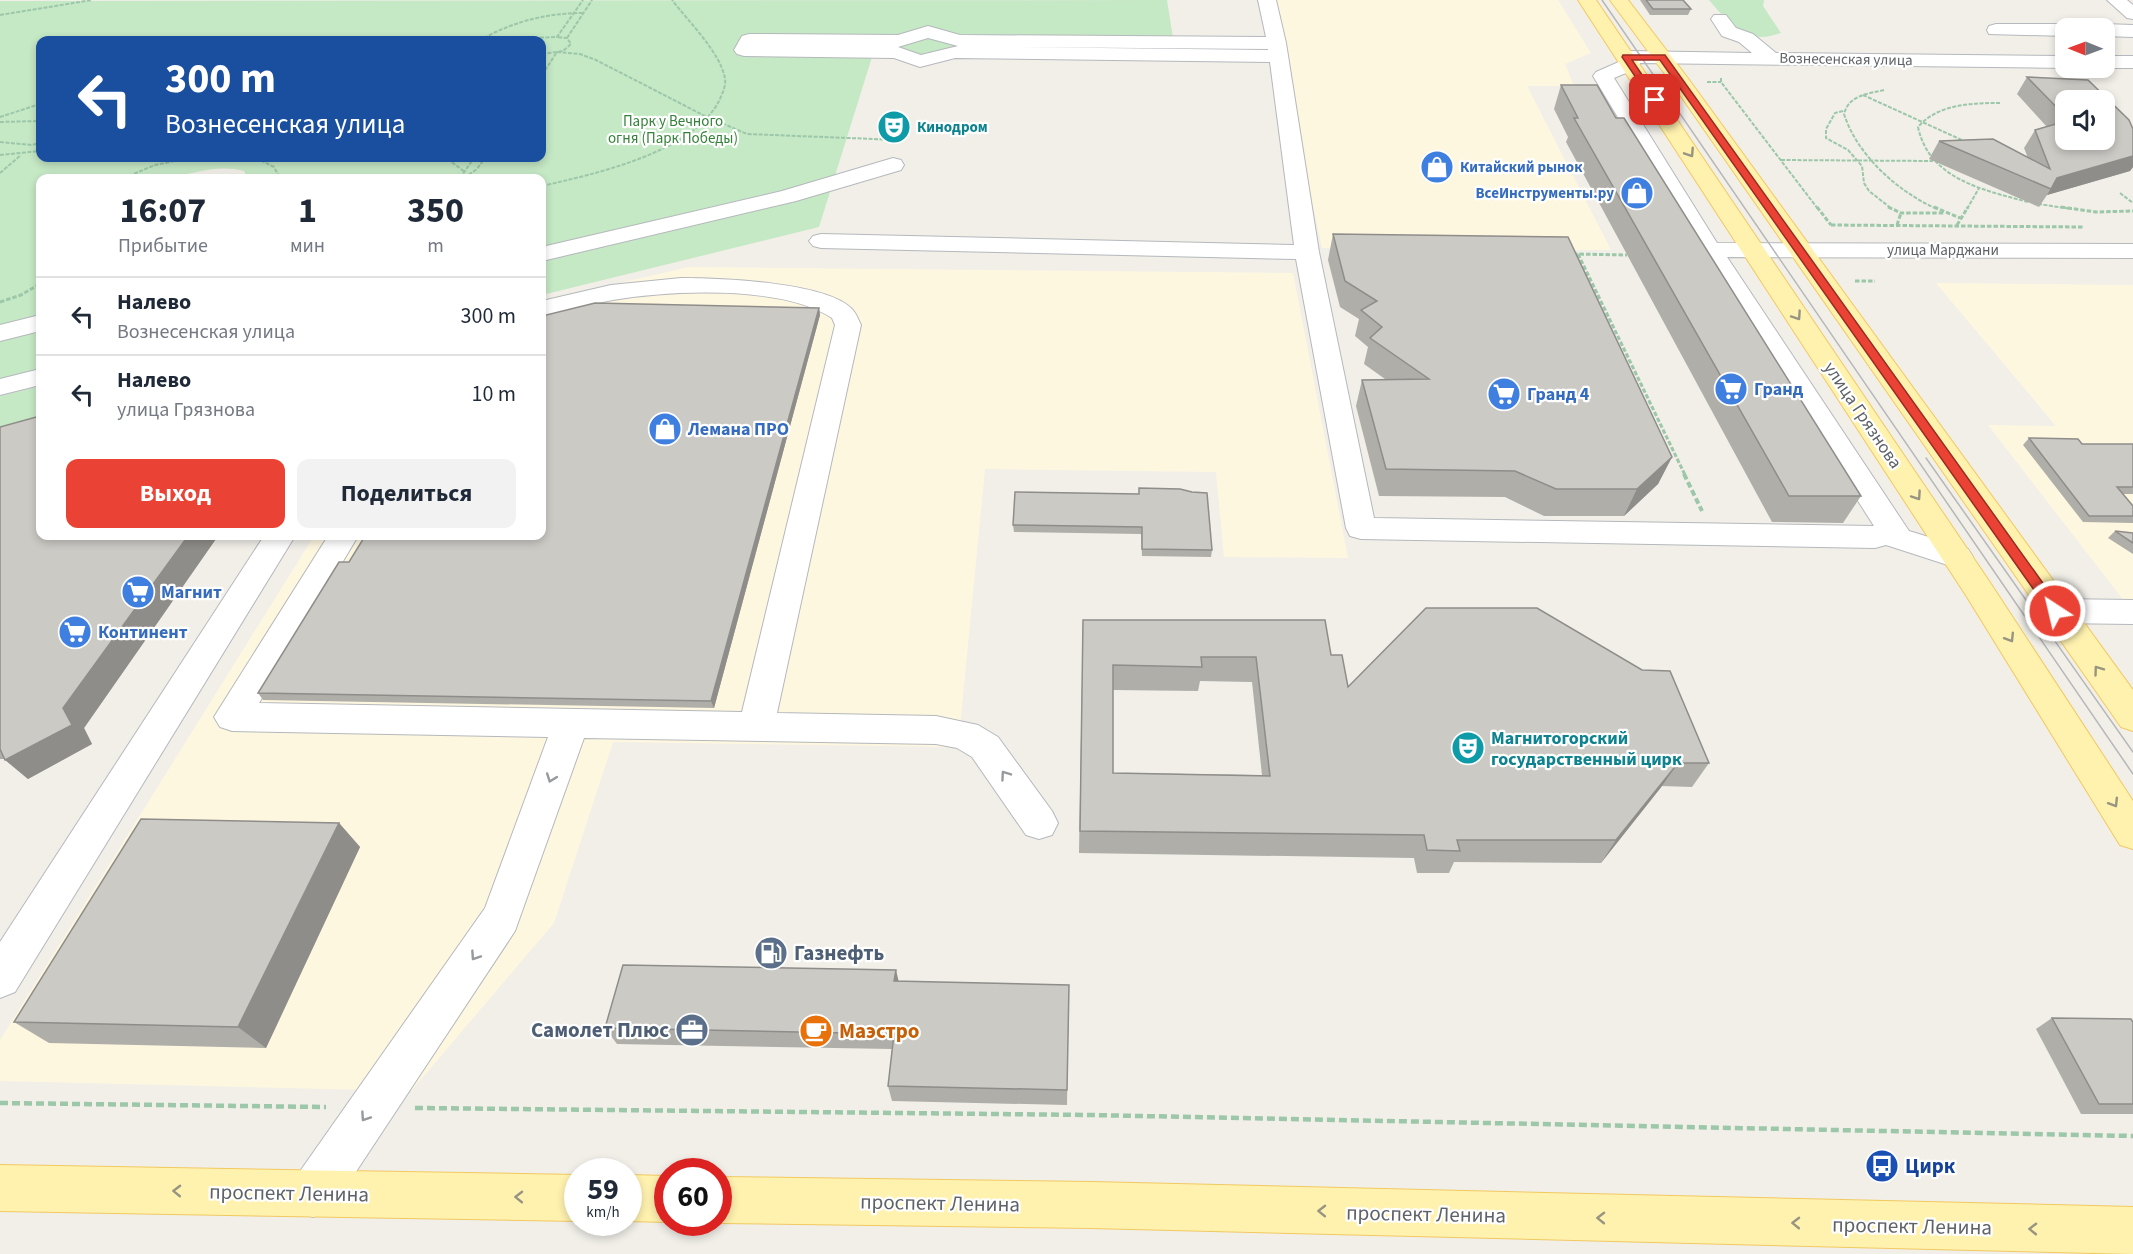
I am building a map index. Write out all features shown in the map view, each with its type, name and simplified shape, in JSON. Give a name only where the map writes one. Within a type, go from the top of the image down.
[{"type":"main road","name":"улица Грязнова","points":[[1587,0],[1957,557],[2133,833]]},
{"type":"main road","points":[[1618,0],[1662,57],[2055,611],[2133,717]]},
{"type":"main road","name":"проспект Ленина","points":[[0,1188],[564,1198]]},
{"type":"main road","name":"проспект Ленина","points":[[732,1200],[1091,1205],[2133,1231]]},
{"type":"main road","points":[[2074,1230],[2133,1205]]},
{"type":"street","points":[[1267,0],[1278,50],[1307,252],[1361,528],[1875,537]]},
{"type":"street","points":[[2116,0],[2133,14]]},
{"type":"street","points":[[1720,19],[1729,32],[1746,38],[1770,58]]},
{"type":"street","points":[[1996,30],[2055,30]]},
{"type":"street","points":[[2115,30],[2133,31]]},
{"type":"street","points":[[898,46],[744,50],[749,39],[898,46],[920,61],[957,46],[1278,50]]},
{"type":"street","points":[[2001,61],[2000,44],[2055,43]]},
{"type":"street","points":[[2115,43],[2133,43]]},
{"type":"street","name":"Вознесенская улица","points":[[1628,60],[1662,57],[2055,62]]},
{"type":"street","points":[[1628,60],[1603,76],[1710,250],[1898,539],[1957,557]]},
{"type":"street","points":[[2115,62],[2133,62]]},
{"type":"street","points":[[546,253],[788,196],[893,165]]},
{"type":"street","points":[[821,241],[1307,252]]},
{"type":"street","name":"улица Марджани","points":[[1710,250],[2133,251]]},
{"type":"street","points":[[546,308],[583,298],[633,289],[680,285],[732,287],[803,297],[832,306],[843,314],[848,325],[756,727]]},
{"type":"street","points":[[0,333],[36,324]]},
{"type":"street","points":[[0,387],[36,378]]},
{"type":"street","points":[[0,978],[277,540]]},
{"type":"street","points":[[341,540],[232,717],[936,730],[965,735],[985,747],[1039,823]]},
{"type":"street","points":[[2055,611],[2133,612]]},
{"type":"street","points":[[313,1194],[501,918],[571,723]]},
{"type":"path","points":[[0,15],[92,0]]},
{"type":"path","points":[[546,39],[557,37],[583,0]]},
{"type":"path","points":[[567,38],[592,0]]},
{"type":"path","points":[[546,185],[607,171],[637,161],[666,148],[710,118],[724,90],[725,78],[711,51],[672,0]]},
{"type":"path","points":[[487,36],[546,15],[584,13]]},
{"type":"path","points":[[546,37],[567,38]]},
{"type":"path","points":[[546,69],[557,52],[571,44],[567,38]]},
{"type":"path","points":[[546,54],[557,52],[580,54],[596,60],[710,118],[747,134],[899,140]]},
{"type":"path","points":[[1721,75],[1721,82],[1838,233]]},
{"type":"path","points":[[1884,90],[1863,95],[1845,105],[1843,111],[1847,127],[1874,161],[1900,188],[1914,198],[1960,218]]},
{"type":"path","points":[[1863,95],[1964,141]]},
{"type":"path","points":[[2000,103],[1983,103],[1930,115],[1918,127],[1918,136],[1924,150],[1934,161],[1955,176],[1979,188],[2062,209],[2133,212]]},
{"type":"path","points":[[0,117],[36,105]]},
{"type":"path","points":[[1843,111],[1835,113],[1826,129],[1826,138],[1848,150],[1862,166],[1864,183],[1876,199],[1901,213],[1947,213]]},
{"type":"path","points":[[0,122],[36,120]]},
{"type":"path","points":[[0,142],[36,144]]},
{"type":"path","points":[[0,155],[36,152]]},
{"type":"path","points":[[0,173],[22,154]]},
{"type":"path","points":[[1781,160],[1934,161]]},
{"type":"path","points":[[134,174],[155,165],[170,162]]},
{"type":"path","points":[[266,162],[279,174]]},
{"type":"path","points":[[452,162],[465,172],[471,162]]},
{"type":"path","points":[[469,174],[477,169],[482,162]]},
{"type":"path","points":[[1957,225],[1979,188]]},
{"type":"path","points":[[2120,193],[2133,203]]},
{"type":"path","points":[[1897,225],[1901,213]]},
{"type":"path","points":[[1831,225],[2086,227]]},
{"type":"path","points":[[1566,254],[1627,255]]},
{"type":"path","points":[[1578,254],[1713,533]]},
{"type":"path","points":[[0,302],[21,295],[36,286]]},
{"type":"path","points":[[0,1103],[1103,1116],[2133,1136]]},
{"type":"shaded area","name":"Китайский рынок","points":[[1269,0],[1558,0],[1591,53],[1565,64],[1574,86],[1527,86],[1611,250],[1322,248]]},
{"type":"shaded area","points":[[689,267],[1293,273],[1348,558],[1224,557],[1216,472],[985,469],[958,747],[613,742],[554,923],[411,1091],[0,1081],[0,1040],[312,540],[546,540],[546,300]]},
{"type":"shaded area","points":[[1936,283],[2133,285],[2133,602],[2125,602],[1988,425],[2056,426]]},
{"type":"green space","name":"Парк у Вечного огня (Парк Победы)","points":[[1167,0],[1176,57],[872,57],[819,227],[546,294],[546,174],[246,174],[244,171],[223,168],[188,174],[36,174],[36,328],[0,336],[0,1]]},
{"type":"green space","points":[[1709,0],[1764,0],[1763,6],[1781,33],[1758,37],[1748,35],[1724,18]]},
{"type":"green space","points":[[36,333],[36,371],[0,380],[0,341]]},
{"type":"green space","points":[[36,387],[36,422],[0,431],[0,396]]},
{"type":"building","points":[[1646,0],[1683,0],[1691,9],[1653,9]]},
{"type":"building","points":[[2027,77],[2088,80],[2098,90],[2055,90],[2055,106]]},
{"type":"building","points":[[1561,85],[1597,85],[1616,118],[1624,118],[1861,496],[1789,496],[1574,118],[1578,118]]},
{"type":"building","points":[[2115,106],[2129,120],[2133,129],[2133,156],[2057,178],[2051,189],[1939,141],[1993,139],[2050,169],[2035,130],[2055,124],[2055,150],[2115,150]]},
{"type":"building","name":"Гранд 4","points":[[1333,234],[1568,237],[1672,457],[1637,489],[1556,489],[1515,471],[1386,469],[1362,380],[1429,379],[1370,338],[1382,327],[1361,310],[1377,301],[1345,281]]},
{"type":"building","name":"Лемана ПРО","points":[[595,303],[819,308],[711,701],[258,693],[339,562],[349,562],[363,540],[546,540],[546,315]]},
{"type":"building","name":"Континент","points":[[36,417],[36,540],[185,540],[63,708],[72,725],[5,760],[0,749],[0,427]]},
{"type":"building","points":[[2029,438],[2078,439],[2082,444],[2133,444],[2133,487],[2117,487],[2133,506],[2133,516],[2089,516]]},
{"type":"building","points":[[1139,488],[1180,489],[1207,493],[1212,550],[1142,549],[1142,527],[1013,525],[1015,492],[1139,494]]},
{"type":"building","points":[[2115,531],[2133,533],[2133,543]]},
{"type":"building","name":"Магнитогорский государственный цирк","points":[[1426,608],[1537,608],[1642,670],[1670,671],[1709,763],[1678,763],[1616,840],[1457,840],[1460,851],[1427,850],[1424,835],[1080,831],[1083,620],[1325,620],[1331,655],[1342,655],[1348,687]],"holes":[[[1201,657],[1256,657],[1270,776],[1113,773],[1113,665],[1202,667]]]},
{"type":"building","points":[[141,819],[339,823],[238,1027],[14,1022]]},
{"type":"building","points":[[623,965],[896,970],[894,981],[1069,985],[1067,1090],[888,1086],[894,1034],[605,1028]]},
{"type":"building","points":[[2052,1018],[2131,1019],[2133,1022],[2133,1104],[2099,1104]]},
{"type":"tram line","points":[[1602,0],[2133,774]]},
{"type":"tram line","points":[[1926,458],[2133,752]]},
{"type":"place","name":"Кинодром","points":[[894,127]]},
{"type":"place","name":"Китайский рынок","points":[[1437,167]]},
{"type":"place","name":"ВсеИнструменты.ру","points":[[1637,193]]},
{"type":"place","name":"Гранд","points":[[1731,389]]},
{"type":"place","name":"Гранд 4","points":[[1504,394]]},
{"type":"place","name":"Лемана ПРО","points":[[665,429]]},
{"type":"place","name":"Магнит","points":[[138,592]]},
{"type":"place","name":"Континент","points":[[75,632]]},
{"type":"place","name":"Магнитогорский государственный цирк","points":[[1468,748]]},
{"type":"place","name":"Газнефть","points":[[771,953]]},
{"type":"place","name":"Самолет Плюс","points":[[692,1030]]},
{"type":"place","name":"Маэстро","points":[[816,1031]]},
{"type":"place","name":"Цирк","points":[[1882,1166]]},
{"type":"route","points":[[1655,100],[1626,57],[1662,57],[2055,611]]}]
